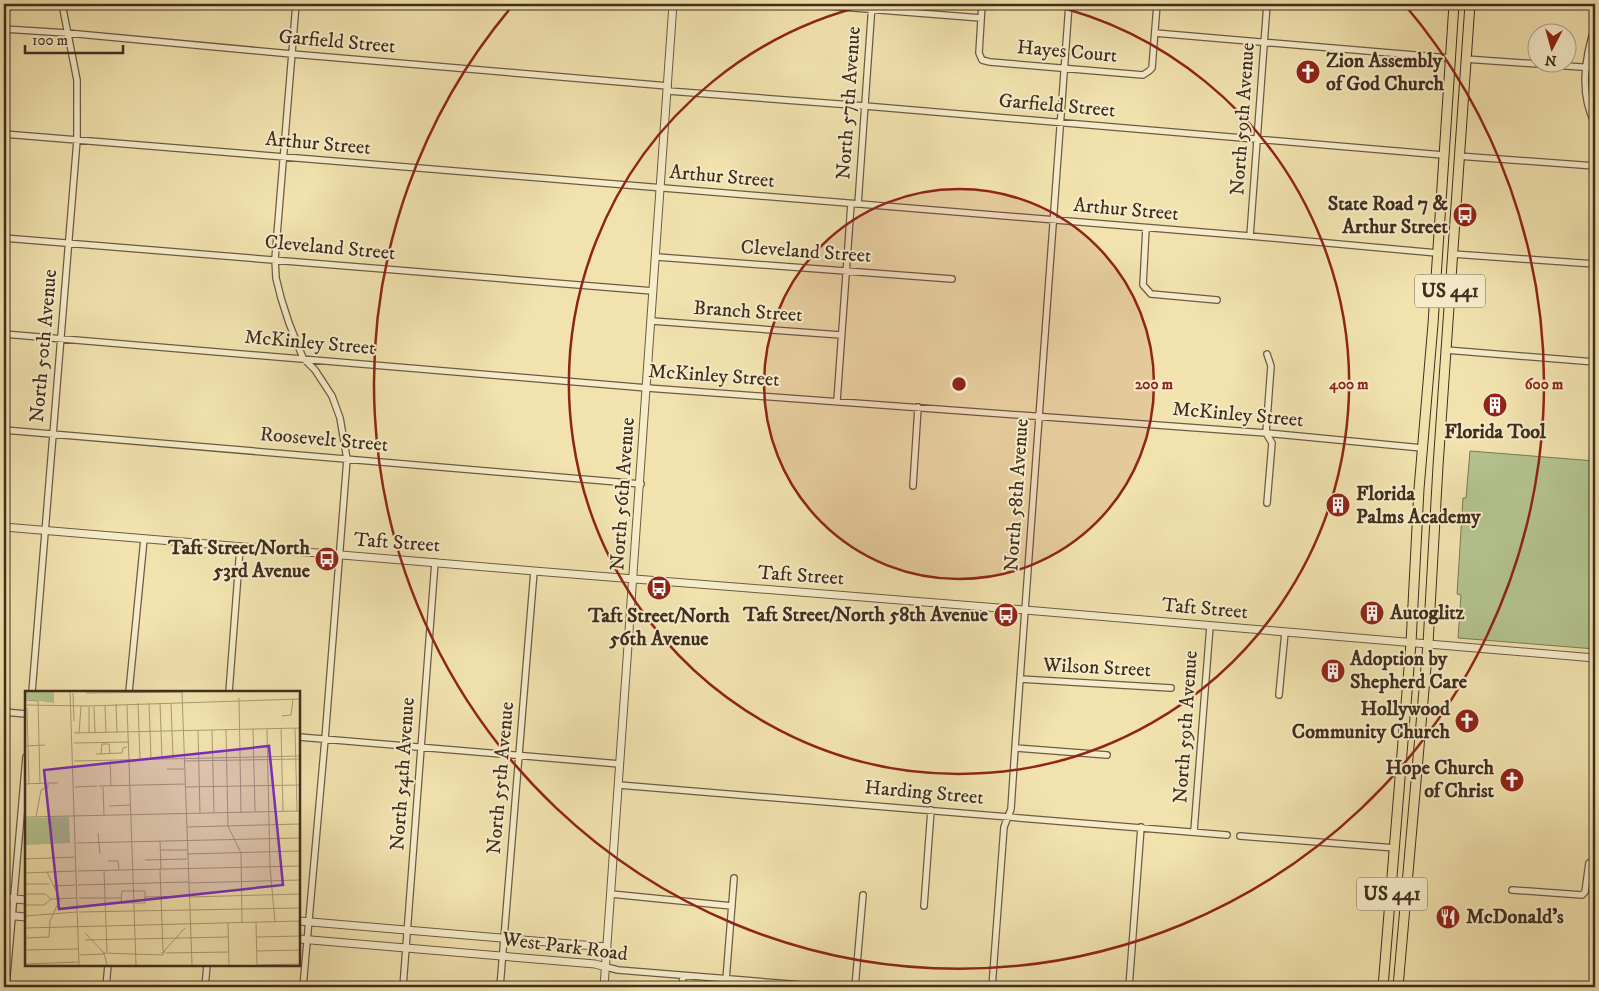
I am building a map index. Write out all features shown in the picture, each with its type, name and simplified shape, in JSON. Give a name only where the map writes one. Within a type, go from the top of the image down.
[{"type":"main road","name":"US 441","points":[[1384,984],[1411,643],[1422,448],[1432,332],[1454,4]]},
{"type":"main road","name":"US 441","points":[[1398,987],[1428,644],[1458,156],[1470,4]]},
{"type":"main road","points":[[1451,42],[1457,53],[1465,59]]},
{"type":"main road","points":[[1450,58],[1459,64],[1464,77]]},
{"type":"main road","points":[[1432,332],[1438,344],[1446,350]]},
{"type":"main road","points":[[1422,448],[1432,453],[1438,466]]},
{"type":"main road","points":[[1398,814],[1403,822],[1411,828]]},
{"type":"main road","points":[[1396,848],[1403,854],[1408,864]]},
{"type":"street","name":"North 50th Avenue","points":[[32,691],[77,140],[77,80],[62,4]]},
{"type":"street","points":[[296,4],[275,259],[281,298],[303,358],[315,370],[332,396],[340,418],[347,459],[304,987]]},
{"type":"street","name":"North 56th Avenue","points":[[604,987],[641,484],[653,291],[657,257],[673,4]]},
{"type":"street","points":[[804,4],[872,6],[981,18],[982,4]]},
{"type":"street","name":"North 58th Avenue","points":[[992,987],[1004,827],[1010,809],[1015,748],[1069,4]]},
{"type":"street","points":[[1156,4],[1155,33],[1450,58]]},
{"type":"street","name":"North 59th Avenue","points":[[1250,236],[1267,4]]},
{"type":"street","name":"North 57th Avenue","points":[[858,204],[872,6]]},
{"type":"street","name":"Hayes Court","points":[[981,18],[979,53],[982,60],[1064,69],[1143,75],[1152,68],[1155,33]]},
{"type":"street","points":[[1595,26],[1585,68],[1586,98],[1595,124]]},
{"type":"street","name":"Garfield Street","points":[[4,29],[67,33],[668,89],[1443,155]]},
{"type":"street","points":[[1465,59],[1595,68]]},
{"type":"street","name":"Arthur Street","points":[[4,134],[1437,253]]},
{"type":"street","points":[[1458,156],[1595,166]]},
{"type":"street","name":"North 57th Avenue","points":[[837,401],[851,204]]},
{"type":"street","points":[[1146,228],[1143,284],[1146,290],[1151,294],[1218,300]]},
{"type":"street","name":"Cleveland Street","points":[[4,238],[653,291]]},
{"type":"street","points":[[1453,254],[1595,264]]},
{"type":"street","name":"Cleveland Street","points":[[657,257],[952,280]]},
{"type":"street","name":"Branch Street","points":[[652,321],[841,335]]},
{"type":"street","name":"McKinley Street","points":[[4,334],[647,388],[1266,433],[1422,448]]},
{"type":"street","points":[[1446,350],[1595,362]]},
{"type":"street","points":[[1268,354],[1271,366],[1266,433],[1272,443],[1268,503]]},
{"type":"street","points":[[912,486],[918,407]]},
{"type":"street","name":"Roosevelt Street","points":[[4,430],[641,484]]},
{"type":"street","name":"Taft Street","points":[[4,527],[240,548],[435,562],[1595,658]]},
{"type":"street","points":[[129,691],[144,539]]},
{"type":"street","points":[[228,691],[240,548]]},
{"type":"street","name":"North 54th Avenue","points":[[402,987],[408,930],[435,562]]},
{"type":"street","name":"North 55th Avenue","points":[[500,987],[534,571]]},
{"type":"street","name":"North 59th Avenue","points":[[1194,831],[1210,626]]},
{"type":"street","points":[[1280,695],[1285,632]]},
{"type":"street","name":"Wilson Street","points":[[1020,679],[1171,688]]},
{"type":"street","points":[[4,712],[25,714]]},
{"type":"street","points":[[300,737],[620,764]]},
{"type":"street","points":[[1015,748],[1107,756]]},
{"type":"street","points":[[6,987],[25,769]]},
{"type":"street","name":"Harding Street","points":[[619,785],[1227,834]]},
{"type":"street","points":[[924,906],[931,810]]},
{"type":"street","points":[[1129,987],[1141,827]]},
{"type":"street","points":[[1240,836],[1396,848]]},
{"type":"street","points":[[1512,890],[1582,895],[1586,892],[1589,863],[1595,859]]},
{"type":"street","points":[[726,980],[734,878]]},
{"type":"street","points":[[611,894],[732,906]]},
{"type":"street","points":[[855,987],[863,895]]},
{"type":"street","points":[[4,898],[25,900]]},
{"type":"street","points":[[4,915],[25,917]]},
{"type":"street","name":"West Park Road","points":[[300,921],[607,946]]},
{"type":"street","name":"West Park Road","points":[[300,939],[595,964],[618,970],[761,985],[828,987]]},
{"type":"street","points":[[106,987],[108,966]]},
{"type":"street","points":[[205,987],[207,966]]},
{"type":"street","points":[[682,987],[683,976]]},
{"type":"green space","points":[[1470,451],[1595,461],[1595,649],[1458,638],[1461,595],[1457,594],[1463,498],[1466,498]]},
{"type":"place","name":"Zion Assembly of God Church","points":[[1308,72]]},
{"type":"place","name":"State Road 7 & Arthur Street","points":[[1465,215]]},
{"type":"place","name":"Florida Tool","points":[[1495,405]]},
{"type":"place","name":"Florida Palms Academy","points":[[1338,505]]},
{"type":"place","name":"Taft Street/North 53rd Avenue","points":[[327,559]]},
{"type":"place","name":"Taft Street/North 56th Avenue","points":[[659,588]]},
{"type":"place","name":"Autoglitz","points":[[1372,613]]},
{"type":"place","name":"Taft Street/North 58th Avenue","points":[[1006,615]]},
{"type":"place","name":"Adoption by Shepherd Care","points":[[1333,671]]},
{"type":"place","name":"Hollywood Community Church","points":[[1467,721]]},
{"type":"place","name":"Hope Church of Christ","points":[[1512,780]]},
{"type":"place","name":"McDonald's","points":[[1448,917]]}]
